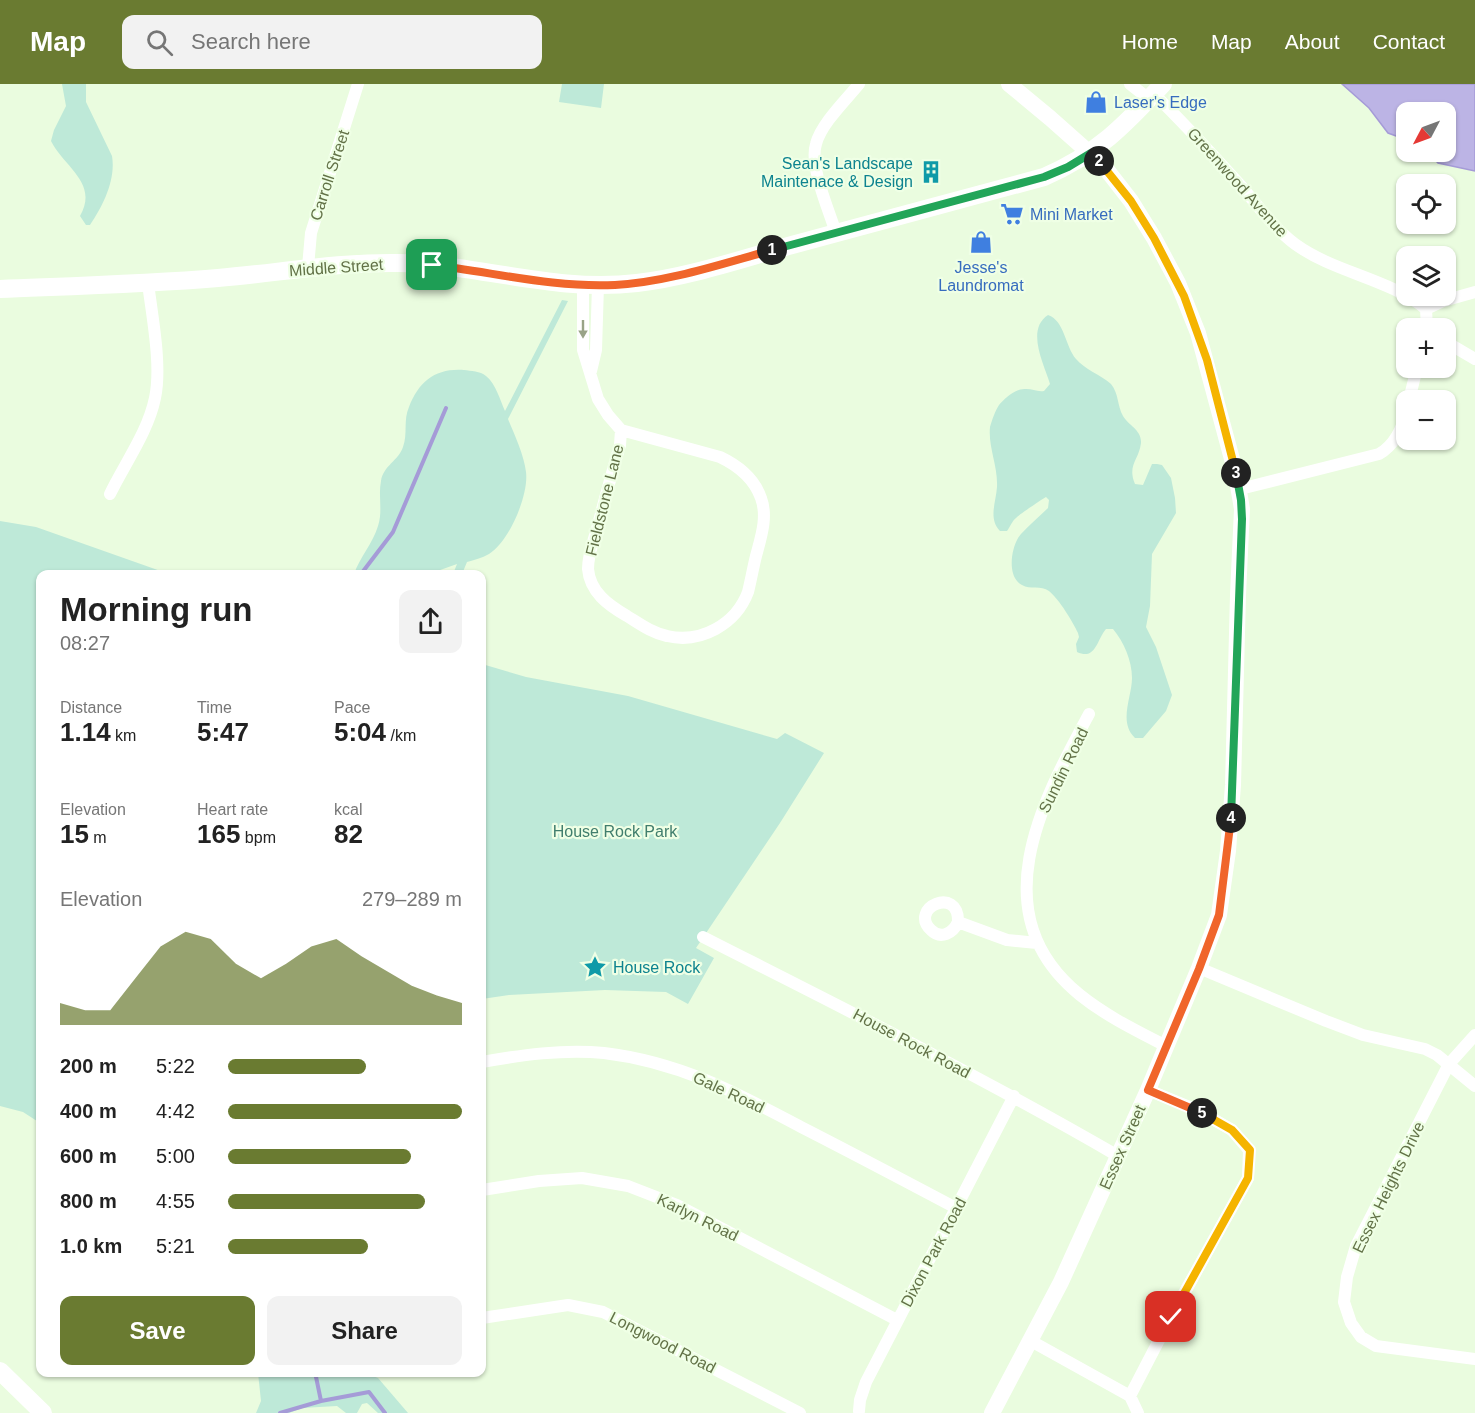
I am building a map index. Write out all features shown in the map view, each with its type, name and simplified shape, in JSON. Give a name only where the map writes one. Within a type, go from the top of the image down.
[{"type":"main road","name":"Middle Street","points":[[0,289],[148,283],[308,267],[364,264],[432,265],[542,282],[590,285],[665,278],[1044,177],[1068,167],[1091,153],[1118,131],[1155,92]]},
{"type":"main road","points":[[0,1371],[43,1413]]},
{"type":"street","name":"Carroll Street","points":[[308,267],[311,233],[358,84]]},
{"type":"street","points":[[836,233],[818,174],[815,145],[823,128],[859,84]]},
{"type":"street","name":"Essex Street","points":[[992,1413],[1062,1282],[1148,1090],[1219,915],[1228,851],[1233,785],[1242,519],[1240,489],[1207,360],[1184,296],[1154,238],[1131,201],[1109,172],[1091,153],[1009,84]]},
{"type":"street","name":"Greenwood Avenue","points":[[1130,84],[1155,92],[1295,244],[1326,261],[1407,296],[1426,309]]},
{"type":"street","points":[[110,494],[147,422],[156,397],[157,364],[148,283]]},
{"type":"street","name":"Fieldstone Lane","points":[[590,285],[596,350],[591,370],[598,399],[608,415],[621,430],[720,457],[734,463],[745,473],[758,492],[764,513],[763,527],[747,592],[734,614],[716,630],[700,636],[683,638],[656,633],[611,606],[596,591],[591,581],[588,559],[620,445],[621,430]]},
{"type":"street","points":[[1426,318],[1426,309],[1443,301],[1475,292]]},
{"type":"street","points":[[1456,348],[1475,359]]},
{"type":"street","points":[[1240,489],[1379,454],[1391,446],[1396,438]]},
{"type":"street","name":"Sundin Road","points":[[1089,714],[1044,803],[1028,867],[1028,909],[1037,943],[1056,972],[1080,995],[1115,1019],[1166,1046]]},
{"type":"street","points":[[958,922],[1007,940],[1037,943]]},
{"type":"street","name":"House Rock Road","points":[[703,937],[1014,1096],[1118,1156]]},
{"type":"street","points":[[1199,969],[1363,1035],[1425,1048],[1475,1086]]},
{"type":"street","name":"Essex Heights Drive","points":[[1475,1035],[1449,1064],[1356,1246],[1347,1277],[1344,1302],[1351,1323],[1361,1337],[1376,1346],[1475,1359]]},
{"type":"street","name":"Gale Road","points":[[486,1061],[549,1053],[602,1053],[687,1072],[759,1105],[956,1208]]},
{"type":"street","points":[[1130,1396],[1171,1317],[1234,1206],[1248,1178],[1250,1165],[1250,1150],[1232,1130],[1197,1110],[1148,1090]]},
{"type":"street","name":"Dixon Park Road","points":[[859,1412],[866,1382],[1014,1096]]},
{"type":"street","name":"Karlyn Road","points":[[486,1189],[571,1178],[628,1186],[677,1205],[897,1320]]},
{"type":"street","name":"Longwood Road","points":[[486,1317],[562,1305],[583,1306],[603,1312],[800,1413]]},
{"type":"street","points":[[1031,1341],[1130,1396],[1138,1413]]},
{"type":"green space","points":[[62,84],[86,84],[86,102],[112,156],[110,183],[90,225],[86,225],[80,216],[85,204],[83,185],[51,141],[66,106]]},
{"type":"green space","points":[[562,84],[604,84],[601,108],[559,102]]},
{"type":"green space","points":[[562,300],[568,301],[508,419],[523,459],[526,482],[521,505],[504,539],[489,554],[467,562],[464,570],[455,570],[457,564],[440,570],[356,570],[378,526],[382,476],[401,452],[407,412],[423,383],[445,371],[478,372],[492,383],[505,411]]},
{"type":"green space","points":[[1048,315],[1058,323],[1076,359],[1111,384],[1123,416],[1141,438],[1140,449],[1132,472],[1135,484],[1143,485],[1152,464],[1162,465],[1171,478],[1176,513],[1152,554],[1150,606],[1146,627],[1156,647],[1172,695],[1166,711],[1143,738],[1135,738],[1127,725],[1132,678],[1131,665],[1121,640],[1113,629],[1106,629],[1095,648],[1088,654],[1077,652],[1078,633],[1057,599],[1046,589],[1022,585],[1014,575],[1012,561],[1015,545],[1024,531],[1048,508],[1049,500],[1046,497],[1021,514],[1007,531],[1000,531],[994,521],[997,479],[990,442],[990,427],[1004,399],[1022,389],[1044,391],[1050,384],[1037,339],[1041,322]]},
{"type":"green space","points":[[0,521],[36,527],[158,570],[36,570],[36,1120],[23,1112],[0,1106]]},
{"type":"green space","name":"House Rock Park","points":[[486,665],[526,677],[628,696],[777,739],[785,733],[824,753],[696,948],[714,958],[688,1004],[666,992],[605,990],[486,998]]},
{"type":"green space","points":[[258,1377],[375,1377],[408,1413],[378,1413],[367,1403],[362,1404],[357,1413],[346,1413],[337,1406],[302,1408],[289,1413],[256,1413],[261,1401]]},
{"type":"shaded area","points":[[1342,84],[1475,84],[1475,171],[1437,162],[1456,162],[1456,102],[1396,102],[1396,136],[1388,133],[1369,108]]},
{"type":"waterway","points":[[364,570],[393,532],[446,408]]},
{"type":"waterway","points":[[316,1377],[321,1401]]},
{"type":"waterway","points":[[280,1413],[321,1401],[369,1392],[385,1413]]},
{"type":"place","name":"Laser's Edge","points":[[1096,102]]},
{"type":"place","name":"Sean's Landscape Maintenace & Design","points":[[931,172]]},
{"type":"place","name":"Mini Market","points":[[1012,214]]},
{"type":"place","name":"Jesse's Laundromat","points":[[981,242]]},
{"type":"place","name":"House Rock","points":[[595,967]]},
{"type":"route","points":[[432,265],[561,284],[615,285],[665,278],[1031,181],[1068,167],[1091,153],[1131,201],[1154,238],[1190,310],[1207,360],[1240,489],[1242,509],[1233,785],[1223,895],[1213,934],[1148,1090],[1197,1110],[1232,1130],[1250,1150],[1250,1165],[1248,1178],[1234,1206],[1171,1317]]}]
